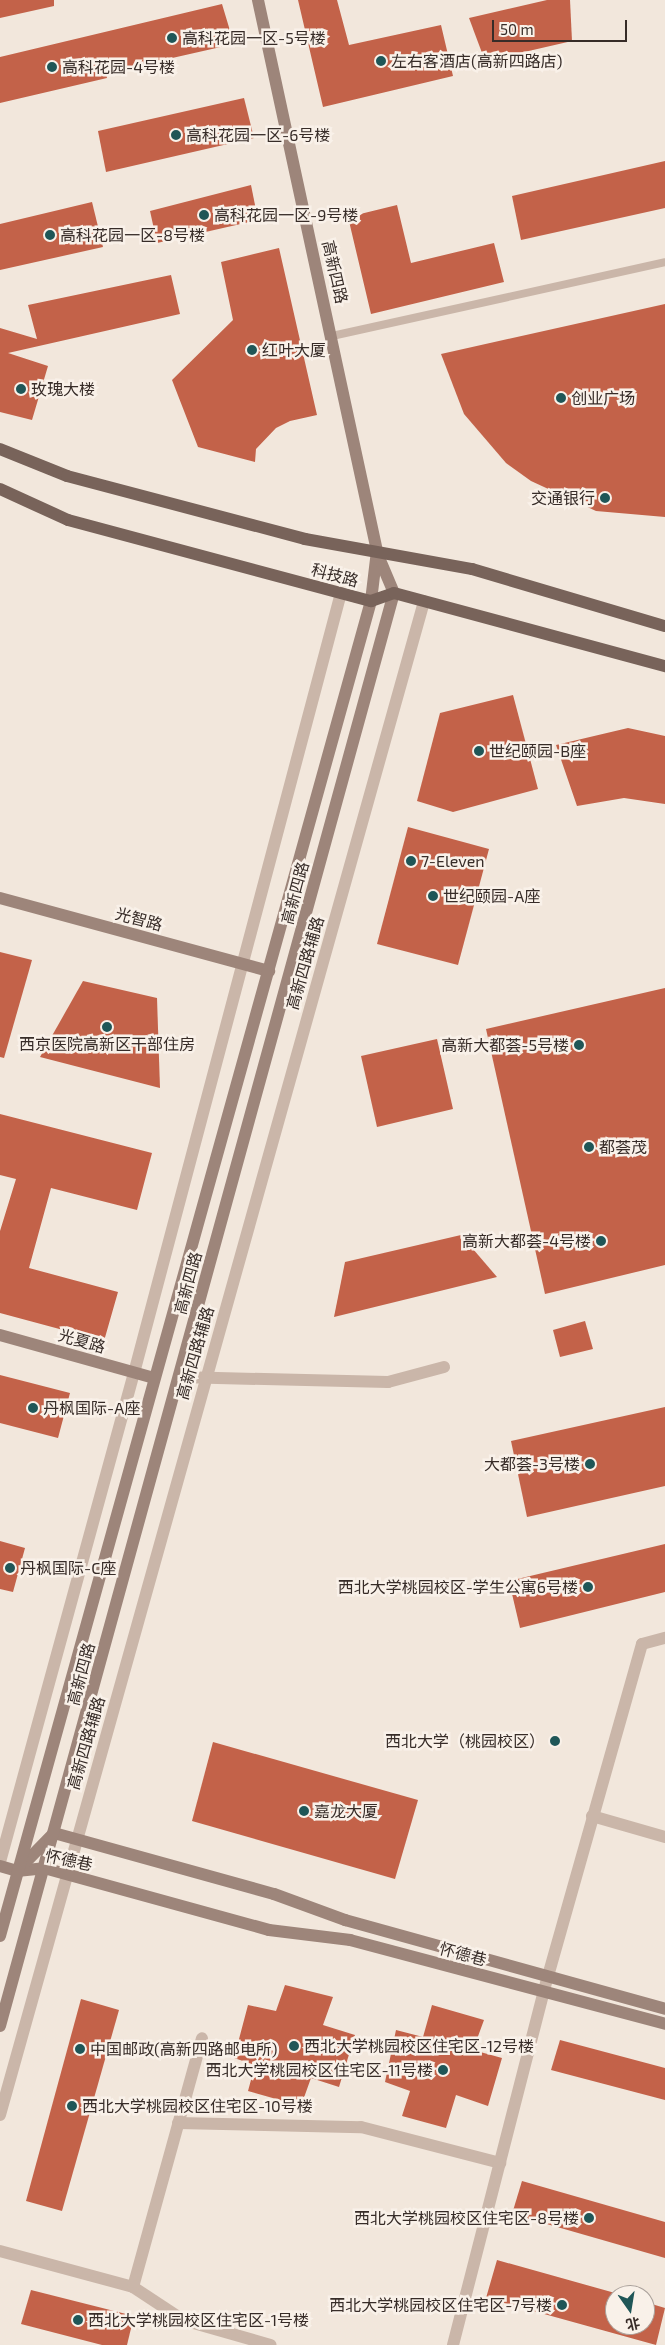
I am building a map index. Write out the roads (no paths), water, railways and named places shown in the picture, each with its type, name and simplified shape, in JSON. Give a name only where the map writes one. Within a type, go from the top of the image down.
[{"type":"main road","name":"高新四路","points":[[0,2026],[180,1377],[394,593],[377,551],[258,0]]},
{"type":"main road","name":"科技路","points":[[0,449],[67,476],[305,539],[472,569],[665,626]]},
{"type":"main road","name":"科技路","points":[[0,489],[68,520],[371,601],[394,593]]},
{"type":"main road","name":"高新四路","points":[[0,1936],[371,601],[377,551]]},
{"type":"main road","points":[[394,593],[665,666]]},
{"type":"main road","name":"光智路","points":[[0,898],[269,971]]},
{"type":"main road","name":"光夏路","points":[[0,1335],[154,1378]]},
{"type":"main road","name":"怀德巷","points":[[17,1871],[54,1833],[274,1894],[345,1920],[665,2009]]},
{"type":"main road","points":[[0,1866],[17,1871]]},
{"type":"main road","name":"怀德巷","points":[[17,1871],[44,1868],[270,1930],[350,1940],[665,2024]]},
{"type":"street","points":[[0,1862],[134,1373],[341,593]]},
{"type":"street","name":"高新四路辅路","points":[[0,2115],[205,1377],[424,601]]},
{"type":"street","points":[[180,1377],[388,1382],[444,1367]]},
{"type":"street","points":[[453,2345],[548,1976],[642,1644],[665,1638]]},
{"type":"street","points":[[592,1816],[665,1837]]},
{"type":"street","points":[[133,2288],[202,2038]]},
{"type":"street","points":[[178,2123],[361,2127],[500,2163]]},
{"type":"street","points":[[0,2251],[133,2288],[183,2320],[271,2345]]},
{"type":"lane","points":[[332,336],[665,262]]},
{"type":"place","name":"高科花园一区-5号楼","points":[[172,38]]},
{"type":"place","name":"左右客酒店(高新四路店)","points":[[381,61]]},
{"type":"place","name":"高科花园-4号楼","points":[[52,67]]},
{"type":"place","name":"高科花园一区-6号楼","points":[[176,135]]},
{"type":"place","name":"高科花园一区-9号楼","points":[[204,215]]},
{"type":"place","name":"高科花园一区-8号楼","points":[[50,235]]},
{"type":"place","name":"红叶大厦","points":[[252,350]]},
{"type":"place","name":"玫瑰大楼","points":[[21,389]]},
{"type":"place","name":"创业广场","points":[[561,398]]},
{"type":"place","name":"交通银行","points":[[605,498]]},
{"type":"place","name":"世纪颐园-B座","points":[[479,751]]},
{"type":"place","name":"7-Eleven","points":[[411,861]]},
{"type":"place","name":"世纪颐园-A座","points":[[433,896]]},
{"type":"place","name":"西京医院高新区干部住房","points":[[107,1027]]},
{"type":"place","name":"高新大都荟-5号楼","points":[[579,1045]]},
{"type":"place","name":"都荟茂","points":[[589,1147]]},
{"type":"place","name":"高新大都荟-4号楼","points":[[601,1241]]},
{"type":"place","name":"丹枫国际-A座","points":[[33,1408]]},
{"type":"place","name":"大都荟-3号楼","points":[[590,1464]]},
{"type":"place","name":"丹枫国际-C座","points":[[10,1568]]},
{"type":"place","name":"西北大学桃园校区-学生公寓6号楼","points":[[588,1587]]},
{"type":"place","name":"西北大学（桃园校区）","points":[[555,1741]]},
{"type":"place","name":"嘉龙大厦","points":[[304,1811]]},
{"type":"place","name":"西北大学桃园校区住宅区-12号楼","points":[[294,2046]]},
{"type":"place","name":"中国邮政(高新四路邮电所)","points":[[80,2049]]},
{"type":"place","name":"西北大学桃园校区住宅区-11号楼","points":[[443,2070]]},
{"type":"place","name":"西北大学桃园校区住宅区-10号楼","points":[[72,2106]]},
{"type":"place","name":"西北大学桃园校区住宅区-8号楼","points":[[589,2218]]},
{"type":"place","name":"西北大学桃园校区住宅区-7号楼","points":[[562,2305]]},
{"type":"place","name":"西北大学桃园校区住宅区-1号楼","points":[[78,2320]]}]
